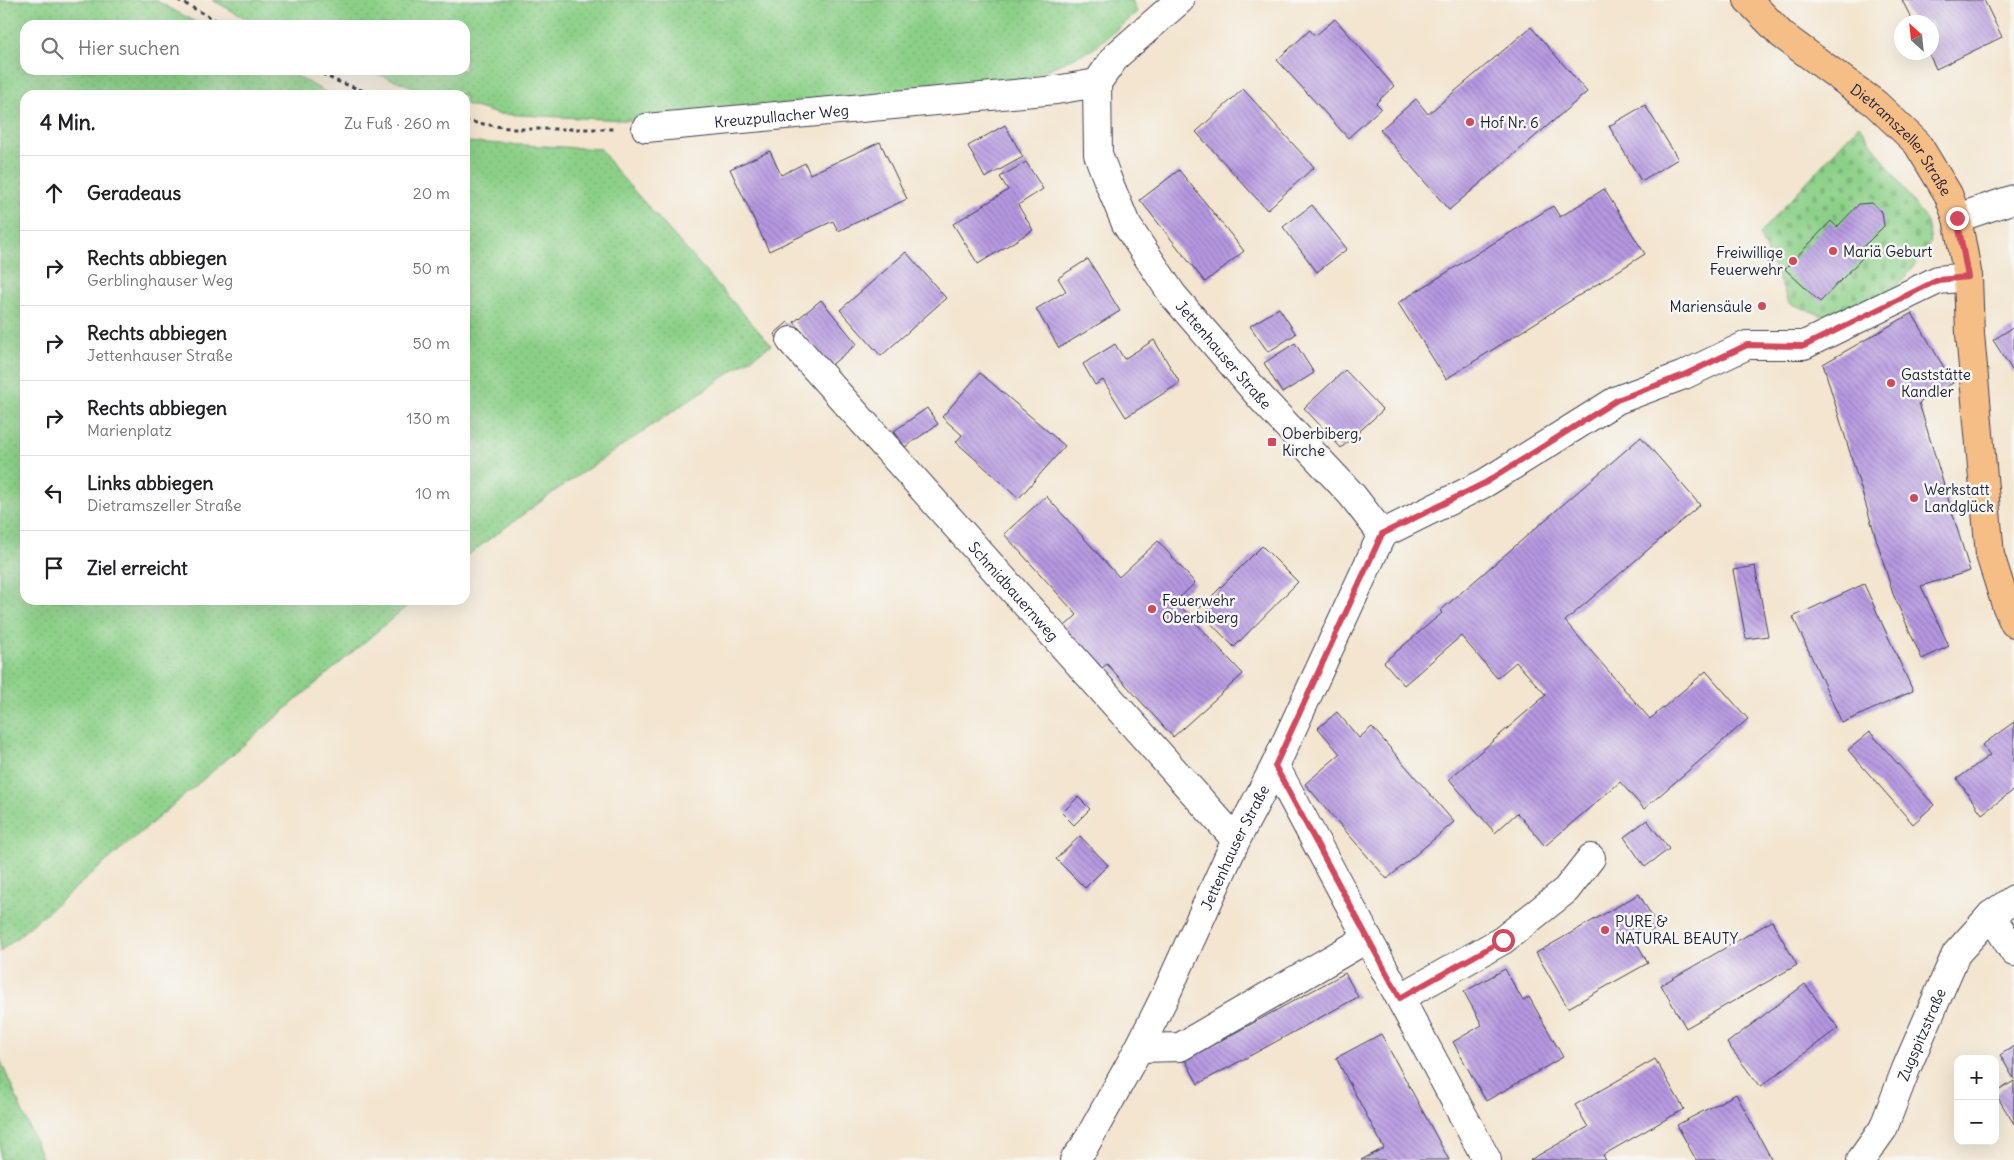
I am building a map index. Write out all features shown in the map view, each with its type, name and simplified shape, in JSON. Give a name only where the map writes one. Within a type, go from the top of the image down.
[{"type":"main road","name":"Dietramszeller Straße","points":[[1748,0],[1782,35],[1876,104],[1917,143],[1948,194],[1957,218],[1968,277],[1970,334],[1990,555],[2006,605],[2014,622]]},
{"type":"street","points":[[1097,83],[1116,56],[1180,0]]},
{"type":"street","name":"Kreuzpullacher Weg","points":[[646,128],[1047,90],[1097,83]]},
{"type":"street","name":"Jettenhauser Straße","points":[[1074,1160],[1084,1147],[1139,1048],[1236,840],[1275,766],[1382,534],[1352,494],[1262,399],[1172,294],[1126,224],[1098,154],[1097,83]]},
{"type":"street","points":[[1957,218],[2014,199]]},
{"type":"street","points":[[1382,534],[1485,483],[1617,400],[1684,375],[1747,345],[1804,346],[1938,280],[1968,277]]},
{"type":"street","name":"Schmidbauernweg","points":[[791,341],[1236,840]]},
{"type":"street","points":[[1275,766],[1487,1160]]},
{"type":"street","points":[[1400,998],[1503,940],[1566,890],[1591,858]]},
{"type":"street","name":"Zugspitzstraße","points":[[1861,1160],[1883,1129],[1956,954],[1991,915],[2014,899]]},
{"type":"street","points":[[1991,915],[2014,952]]},
{"type":"street","points":[[1139,1048],[1180,1047],[1368,938]]},
{"type":"path","points":[[178,0],[216,20]]},
{"type":"path","points":[[324,75],[361,90]]},
{"type":"path","points":[[470,121],[514,129],[598,130],[646,128]]},
{"type":"green space","points":[[0,0],[155,0],[192,20],[20,20],[20,75],[294,75],[322,90],[20,90],[20,605],[408,605],[0,952]]},
{"type":"green space","points":[[212,0],[1132,0],[1137,12],[1093,49],[1022,81],[644,121],[498,114],[470,106],[470,90],[421,90],[381,75],[470,75],[470,20],[249,20]]},
{"type":"green space","points":[[1859,125],[1927,222],[1931,242],[1903,281],[1857,311],[1829,318],[1789,303],[1759,234]]},
{"type":"green space","points":[[470,142],[601,149],[613,167],[771,345],[555,491],[470,553]]},
{"type":"green space","points":[[0,1059],[43,1160],[0,1160]]},
{"type":"building","points":[[1902,0],[1984,0],[2002,37],[1936,69],[1932,60],[1939,60],[1939,15],[1910,15]]},
{"type":"building","points":[[1335,19],[1394,86],[1376,103],[1381,108],[1348,138],[1277,60],[1310,30],[1315,36]]},
{"type":"building","name":"Hof Nr. 6","points":[[1531,27],[1587,92],[1449,210],[1380,130],[1416,99],[1428,114]]},
{"type":"building","points":[[1243,89],[1314,167],[1267,210],[1196,132]]},
{"type":"building","points":[[1645,105],[1678,159],[1641,181],[1609,126]]},
{"type":"building","points":[[1005,125],[1023,157],[985,178],[968,146]]},
{"type":"building","points":[[880,142],[907,199],[838,231],[833,221],[769,251],[730,169],[770,151],[781,175],[805,163],[810,174]]},
{"type":"building","points":[[1026,162],[1043,189],[1018,205],[1033,230],[978,264],[953,224],[1008,190],[1000,177]]},
{"type":"building","points":[[1179,170],[1244,251],[1205,282],[1140,200]]},
{"type":"building","points":[[1604,189],[1645,254],[1446,379],[1398,303],[1553,206],[1560,217]]},
{"type":"building","name":"Mariä Geburt","points":[[1872,203],[1882,212],[1884,226],[1861,249],[1866,254],[1820,302],[1785,269],[1831,221],[1837,227],[1859,204]]},
{"type":"building","points":[[1312,205],[1347,249],[1317,272],[1283,227]]},
{"type":"building","points":[[906,252],[946,298],[881,356],[840,310]]},
{"type":"building","points":[[1088,259],[1120,311],[1059,348],[1036,309],[1066,291],[1058,278]]},
{"type":"building","points":[[821,300],[857,344],[830,366],[794,322]]},
{"type":"building","points":[[1279,308],[1296,334],[1268,352],[1250,326]]},
{"type":"building","points":[[1912,313],[1953,383],[1919,403],[1970,571],[1921,586],[1949,646],[1922,659],[1893,594],[1823,364]]},
{"type":"building","points":[[788,322],[794,330],[780,342],[774,334]]},
{"type":"building","points":[[2014,327],[2014,373],[1993,340]]},
{"type":"building","points":[[1154,340],[1180,383],[1126,417],[1103,380],[1095,385],[1083,364],[1115,344],[1124,359]]},
{"type":"building","points":[[1295,343],[1314,373],[1282,393],[1264,363]]},
{"type":"building","points":[[1345,370],[1383,410],[1341,448],[1304,408]]},
{"type":"building","points":[[980,373],[1065,446],[1019,498],[956,442],[962,435],[942,417]]},
{"type":"building","points":[[927,408],[938,424],[905,447],[894,431]]},
{"type":"building","points":[[1641,437],[1700,505],[1565,621],[1650,719],[1706,671],[1748,719],[1644,809],[1620,782],[1545,846],[1517,813],[1495,833],[1449,779],[1546,695],[1516,662],[1497,678],[1461,636],[1404,685],[1384,662]]},
{"type":"building","points":[[1046,496],[1119,577],[1158,541],[1195,583],[1176,601],[1243,674],[1173,737],[1107,664],[1102,668],[1064,627],[1077,615],[1004,534]]},
{"type":"building","points":[[1262,546],[1298,582],[1234,647],[1198,610]]},
{"type":"building","points":[[1755,566],[1768,636],[1746,639],[1733,570]]},
{"type":"building","points":[[1864,584],[1913,691],[1842,723],[1793,617]]},
{"type":"building","points":[[1337,712],[1359,738],[1372,727],[1454,822],[1387,879],[1305,784],[1340,754],[1318,728]]},
{"type":"building","points":[[2014,722],[2014,790],[1982,814],[1957,779],[1990,755],[1982,745]]},
{"type":"building","points":[[1870,732],[1934,805],[1913,824],[1848,750]]},
{"type":"building","points":[[1078,797],[1090,809],[1074,825],[1062,813]]},
{"type":"building","points":[[1647,820],[1669,849],[1645,867],[1624,837]]},
{"type":"building","points":[[1080,836],[1108,865],[1085,888],[1056,859]]},
{"type":"building","points":[[1639,894],[1658,927],[1635,940],[1648,963],[1568,1008],[1536,953]]},
{"type":"building","points":[[1772,921],[1797,965],[1686,1028],[1661,985]]},
{"type":"building","points":[[1505,969],[1523,1001],[1529,997],[1563,1057],[1486,1101],[1453,1042],[1482,1025],[1464,992]]},
{"type":"building","points":[[1345,973],[1358,997],[1198,1084],[1185,1060]]},
{"type":"building","points":[[1805,984],[1838,1028],[1760,1087],[1727,1043]]},
{"type":"building","points":[[1381,1034],[1449,1160],[1361,1160],[1384,1148],[1336,1058]]},
{"type":"building","points":[[2014,1046],[2014,1079],[2000,1055]]},
{"type":"building","points":[[1655,1059],[1684,1109],[1603,1155],[1606,1160],[1530,1160],[1588,1127],[1575,1105]]},
{"type":"building","points":[[2014,1081],[2014,1124],[1999,1100],[1999,1090]]},
{"type":"building","points":[[1736,1094],[1772,1160],[1696,1160],[1677,1125]]},
{"type":"place","name":"Hof Nr. 6","points":[[1470,122]]},
{"type":"place","name":"Mariä Geburt","points":[[1833,251]]},
{"type":"place","name":"Freiwillige Feuerwehr","points":[[1793,261]]},
{"type":"place","name":"Mariensäule","points":[[1762,306]]},
{"type":"place","name":"Gaststätte Kandler","points":[[1891,383]]},
{"type":"place","name":"Oberbiberg, Kirche","points":[[1272,442]]},
{"type":"place","name":"Werkstatt Landglück","points":[[1914,498]]},
{"type":"place","name":"Feuerwehr Oberbiberg","points":[[1152,609]]},
{"type":"place","name":"PURE & NATURAL BEAUTY","points":[[1605,930]]},
{"type":"route","points":[[1503,940],[1400,998],[1275,766],[1382,534],[1485,483],[1617,400],[1684,375],[1747,345],[1804,346],[1938,280],[1968,277],[1957,218]]}]
